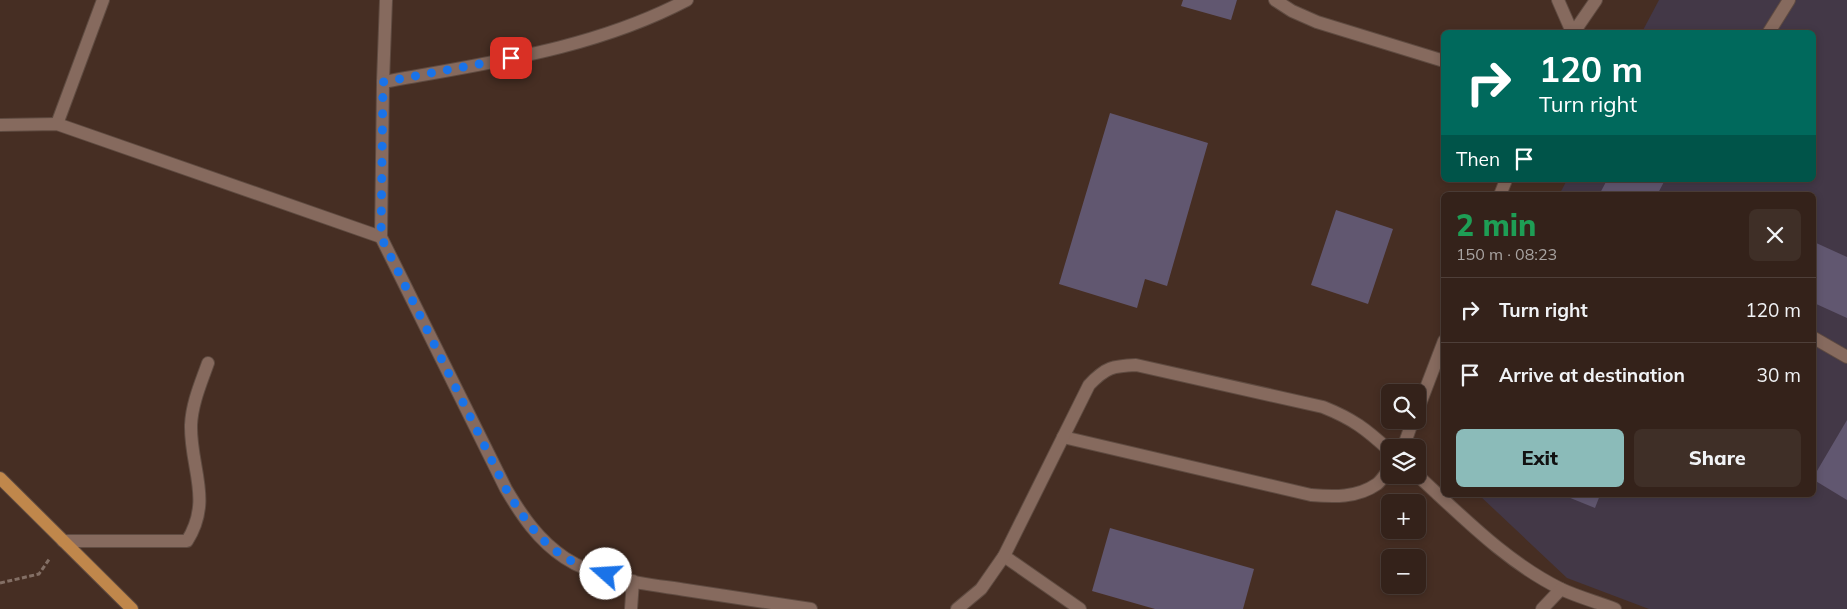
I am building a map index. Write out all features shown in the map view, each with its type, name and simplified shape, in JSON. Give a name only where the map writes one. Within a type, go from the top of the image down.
[{"type":"main road","points":[[0,478],[132,609]]},
{"type":"street","points":[[56,124],[103,0]]},
{"type":"street","points":[[386,0],[381,237],[502,480],[522,516],[540,538],[566,558],[593,571],[633,581],[811,609]]},
{"type":"street","points":[[383,82],[548,51],[595,38],[644,21],[687,0]]},
{"type":"street","points":[[1275,0],[1292,11],[1317,22],[1441,60]]},
{"type":"street","points":[[1558,0],[1572,30]]},
{"type":"street","points":[[1574,30],[1596,0]]},
{"type":"street","points":[[1771,30],[1790,0]]},
{"type":"street","points":[[0,125],[56,124],[381,237]]},
{"type":"street","points":[[1816,339],[1847,357]]},
{"type":"street","points":[[1426,388],[1441,349]]},
{"type":"street","points":[[63,541],[186,540],[194,529],[199,512],[200,494],[192,447],[192,407],[208,363]]},
{"type":"street","points":[[958,609],[981,589],[1004,556],[1089,385],[1101,372],[1118,366],[1136,365],[1323,406],[1346,416],[1365,428],[1381,443]]},
{"type":"street","points":[[1063,437],[1311,495],[1334,497],[1357,494],[1377,483],[1381,478]]},
{"type":"street","points":[[1426,483],[1441,497]]},
{"type":"street","points":[[1441,497],[1486,538],[1520,564],[1561,589],[1615,609]]},
{"type":"street","points":[[1004,556],[1080,609]]},
{"type":"street","points":[[631,609],[633,581]]},
{"type":"street","points":[[1542,609],[1561,589]]},
{"type":"path","points":[[0,584],[39,574],[63,541]]},
{"type":"shaded area","points":[[1659,0],[1847,0],[1847,609],[1649,609],[1567,578],[1481,497],[1816,497],[1816,192],[1561,192],[1566,182],[1816,182],[1816,30],[1643,30]]},
{"type":"building","points":[[1183,0],[1237,0],[1231,20],[1181,6]]},
{"type":"building","points":[[1110,113],[1208,143],[1167,286],[1145,279],[1137,308],[1059,284]]},
{"type":"building","points":[[1606,182],[1664,182],[1659,192],[1601,192]]},
{"type":"building","points":[[1336,210],[1393,229],[1368,304],[1311,285]]},
{"type":"building","points":[[1816,243],[1847,257],[1847,318],[1816,304]]},
{"type":"building","points":[[1847,420],[1847,500],[1816,481],[1816,473]]},
{"type":"building","points":[[1568,497],[1599,497],[1595,508]]},
{"type":"building","points":[[1110,528],[1254,569],[1243,609],[1155,609],[1092,591]]},
{"type":"route","points":[[511,58],[383,82],[381,237],[506,489],[522,516],[540,538],[566,558],[593,571],[606,574]]}]
